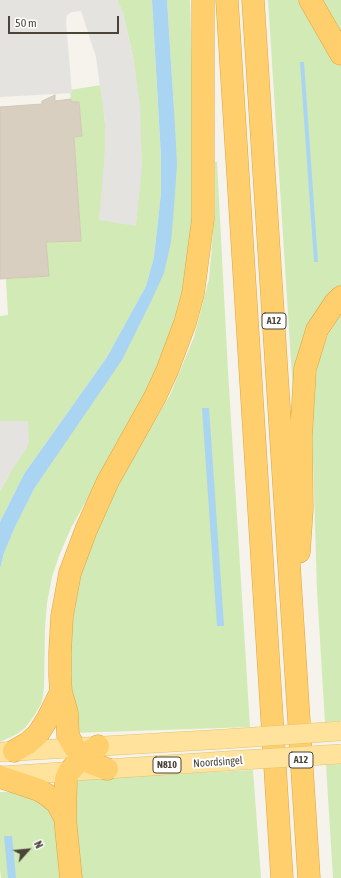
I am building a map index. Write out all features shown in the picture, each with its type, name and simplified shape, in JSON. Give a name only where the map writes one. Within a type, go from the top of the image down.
[{"type":"highway","points":[[106,769],[81,756],[68,736],[67,713],[61,692],[60,652],[62,616],[72,567],[91,519],[108,481],[155,397],[167,371],[185,323],[193,294],[203,219],[203,0]]},
{"type":"highway","name":"A12","points":[[227,0],[282,878]]},
{"type":"highway","name":"A12","points":[[253,0],[309,878]]},
{"type":"highway","points":[[310,0],[341,54]]},
{"type":"highway","name":"A12","points":[[293,641],[302,510],[301,436],[305,369],[317,330],[335,303],[341,297]]},
{"type":"highway","points":[[7,752],[28,743],[38,734],[61,692]]},
{"type":"highway","points":[[70,878],[65,818],[66,780],[81,756]]},
{"type":"highway","points":[[0,776],[47,794],[57,803],[65,818]]},
{"type":"main road","name":"Noordsingel","points":[[0,776],[81,756],[225,738],[341,731]]},
{"type":"main road","name":"Noordsingel","points":[[7,752],[81,756]]},
{"type":"main road","name":"Noordsingel","points":[[106,769],[341,754]]},
{"type":"green space","points":[[117,0],[152,0],[161,157],[161,193],[154,257],[146,286],[107,357],[24,474],[0,522],[0,491],[10,473],[0,426],[0,316],[8,315],[6,279],[48,276],[46,242],[81,241],[74,137],[82,136],[79,102],[71,102],[70,90],[101,85],[105,123],[104,180],[134,62],[123,13]]},
{"type":"green space","points":[[167,0],[190,0],[195,173],[193,230],[184,295],[156,377],[71,528],[59,556],[52,577],[47,603],[44,686],[41,704],[25,728],[17,734],[0,742],[0,569],[4,553],[34,489],[122,359],[147,310],[174,109]]},
{"type":"green space","points":[[268,0],[305,0],[341,63],[341,288],[294,408]]},
{"type":"green space","points":[[322,0],[341,0],[341,33]]},
{"type":"green space","points":[[215,162],[217,162],[228,371],[250,727],[72,733],[65,629],[94,523],[170,395],[194,337],[209,279],[215,212]]},
{"type":"green space","points":[[341,314],[341,721],[325,722],[317,591],[312,425],[315,379],[320,356],[327,337]]},
{"type":"green space","points":[[341,764],[341,878],[333,878],[326,765]]},
{"type":"green space","points":[[253,770],[261,878],[76,878],[76,779]]},
{"type":"green space","points":[[0,792],[15,792],[43,801],[55,821],[60,878],[1,878]]},
{"type":"shaded area","points":[[0,0],[117,0],[123,13],[134,62],[140,105],[142,167],[136,226],[99,220],[105,151],[105,123],[96,57],[81,11],[72,12],[67,15],[66,21],[72,93],[0,97]]},
{"type":"shaded area","points":[[0,421],[28,421],[29,442],[0,491]]},
{"type":"water","points":[[152,0],[167,0],[177,165],[171,242],[164,273],[122,360],[34,489],[15,527],[4,553],[0,569],[0,522],[24,474],[107,357],[146,286],[154,257],[161,193],[161,157]]},
{"type":"water","points":[[300,62],[304,62],[318,262],[314,262]]},
{"type":"water","points":[[202,408],[209,408],[224,626],[217,626]]},
{"type":"water","points":[[4,836],[12,836],[16,878],[8,878]]},
{"type":"building","points":[[55,95],[55,101],[71,99],[71,102],[79,102],[82,136],[74,137],[81,241],[46,242],[49,276],[0,279],[0,107],[42,104],[42,101]]}]
